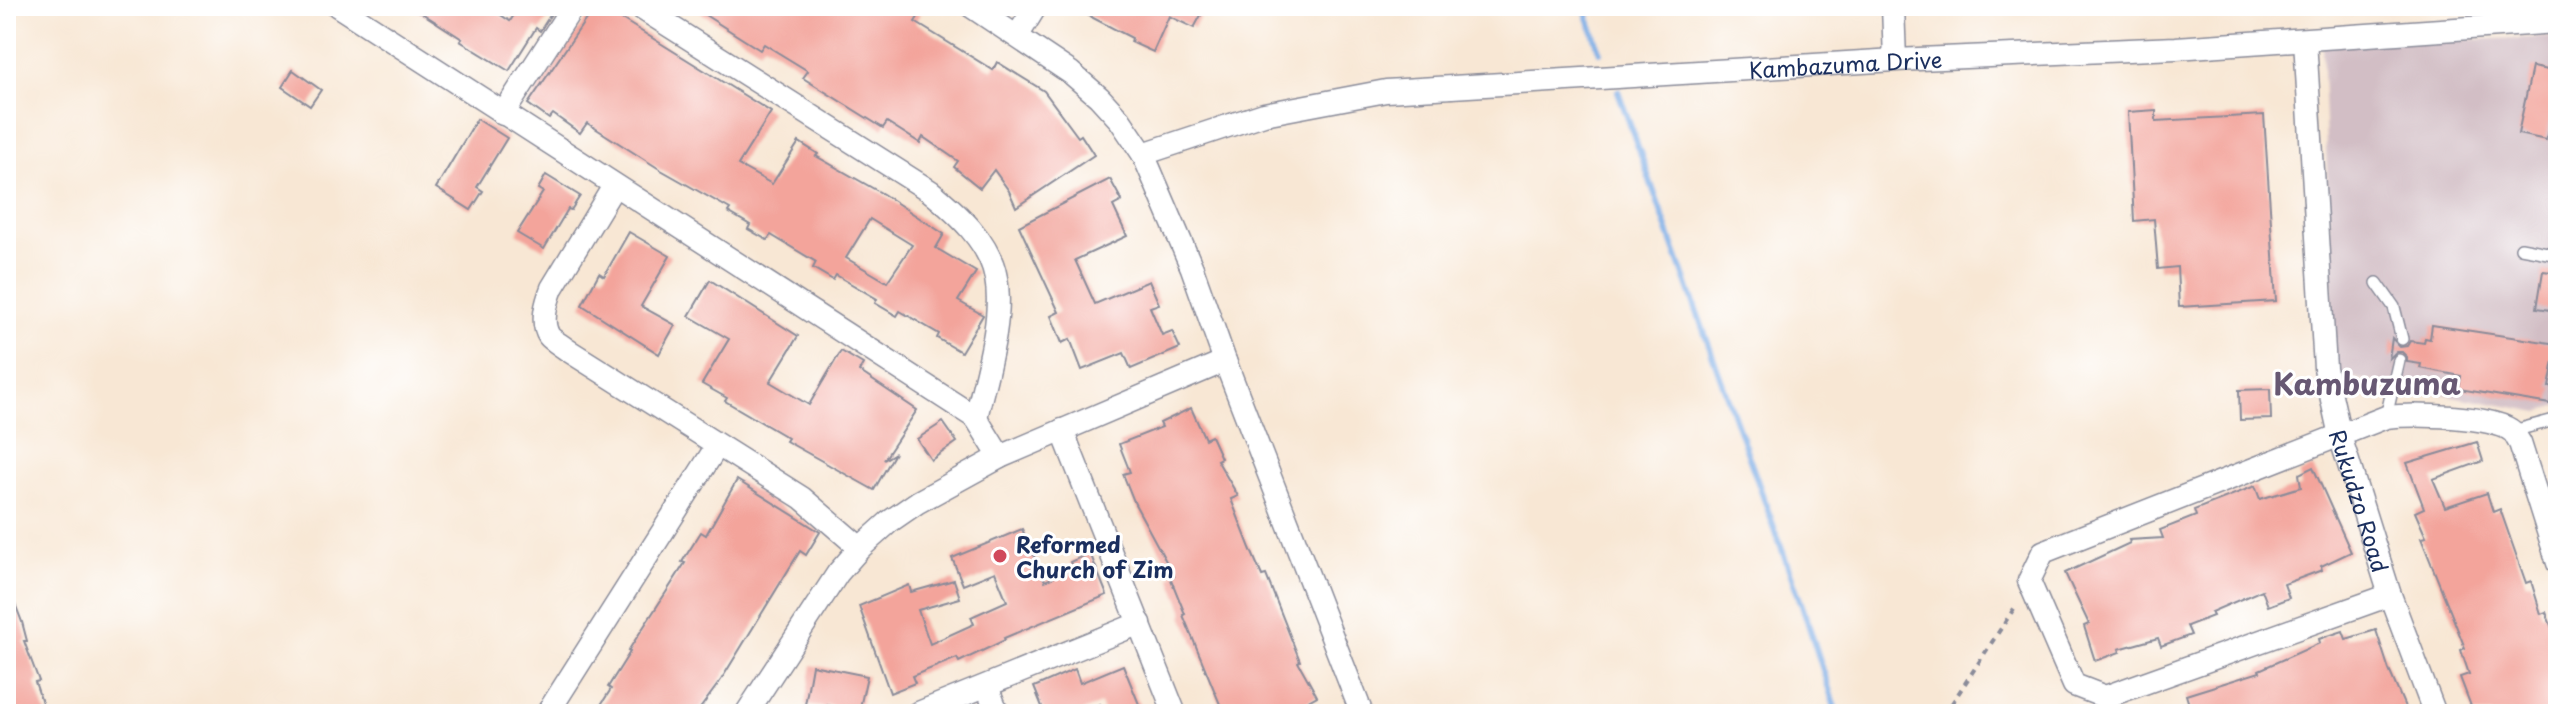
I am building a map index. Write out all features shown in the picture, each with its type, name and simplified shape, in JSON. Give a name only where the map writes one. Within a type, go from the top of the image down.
[{"type":"street","points":[[338,6],[976,418],[1000,457]]},
{"type":"street","points":[[503,114],[573,6]]},
{"type":"street","points":[[638,6],[930,191],[952,208],[971,229],[988,255],[996,277],[997,300],[995,325],[976,418]]},
{"type":"street","points":[[971,6],[1018,35],[1099,97],[1120,120],[1143,154],[1192,268],[1362,714]]},
{"type":"street","points":[[1018,35],[1036,6]]},
{"type":"street","points":[[1893,6],[1895,60]]},
{"type":"street","name":"Kambazuma Drive","points":[[1143,154],[1264,114],[1386,91],[1895,60],[2305,40],[2449,17],[2558,22]]},
{"type":"street","name":"Rukudzo Road","points":[[2305,40],[2325,368],[2340,436],[2390,595],[2435,714]]},
{"type":"street","points":[[614,186],[552,288],[546,303],[548,335],[818,509],[860,548]]},
{"type":"street","points":[[746,714],[838,573],[889,522],[918,502],[1000,457],[1225,361]]},
{"type":"street","points":[[2390,595],[2105,697],[2074,685],[2029,581],[2043,552],[2386,417],[2406,414],[2497,424],[2512,431],[2520,443],[2554,539],[2558,563]]},
{"type":"street","points":[[1062,430],[1175,714]]},
{"type":"street","points":[[547,714],[717,446]]},
{"type":"street","points":[[916,714],[1140,623]]},
{"type":"street","points":[[987,687],[998,714]]},
{"type":"lane","points":[[2521,248],[2558,255]]},
{"type":"lane","points":[[2377,283],[2394,307],[2402,339]]},
{"type":"lane","points":[[2386,417],[2399,360]]},
{"type":"lane","points":[[2512,431],[2558,419]]},
{"type":"path","points":[[1945,714],[2013,614],[2029,581]]},
{"type":"shaded area","points":[[2558,37],[2558,405],[2540,412],[2335,375],[2322,44]]},
{"type":"building","points":[[411,6],[487,6],[510,21],[520,6],[556,6],[540,31],[536,28],[509,71]]},
{"type":"building","points":[[595,6],[606,6],[620,18],[771,112],[738,165],[772,184],[799,142],[818,154],[816,156],[883,194],[944,234],[936,248],[976,272],[958,301],[983,315],[961,352],[937,338],[939,334],[900,311],[897,316],[875,303],[877,299],[836,275],[833,280],[813,268],[816,262],[771,235],[767,240],[748,229],[750,225],[728,212],[730,209],[587,123],[580,133],[553,114],[549,119],[528,104]],"holes":[[[870,219],[912,245],[887,282],[846,258]]]},
{"type":"building","points":[[691,6],[909,6],[920,14],[915,22],[993,70],[997,62],[1044,91],[1094,155],[1016,207],[994,170],[980,188],[954,167],[958,161],[923,137],[920,143],[887,122],[883,128],[803,78],[808,71],[764,44],[760,50]]},
{"type":"building","points":[[1070,6],[1206,6],[1194,28],[1169,16],[1153,52]]},
{"type":"building","points":[[2532,67],[2558,72],[2558,87],[2546,140],[2518,134]]},
{"type":"building","points":[[293,70],[321,90],[310,106],[282,87]]},
{"type":"building","points":[[2156,110],[2156,121],[2264,115],[2276,301],[2179,307],[2177,267],[2158,269],[2154,219],[2134,221],[2128,112]]},
{"type":"building","points":[[477,119],[507,138],[477,187],[483,191],[471,210],[436,188]]},
{"type":"building","points":[[546,175],[580,196],[571,210],[568,209],[544,249],[517,233],[543,192],[538,189]]},
{"type":"building","points":[[1110,179],[1122,201],[1113,206],[1127,236],[1075,260],[1095,304],[1149,281],[1159,304],[1150,307],[1162,335],[1172,331],[1180,348],[1131,369],[1124,353],[1082,370],[1070,339],[1062,343],[1051,316],[1059,312],[1019,226]]},
{"type":"building","points":[[629,232],[670,256],[641,306],[675,325],[659,354],[582,305],[599,273],[604,276]]},
{"type":"building","points":[[2543,271],[2558,273],[2558,311],[2537,308]]},
{"type":"building","points":[[710,280],[798,336],[770,382],[809,405],[841,351],[863,364],[859,371],[917,410],[884,460],[895,453],[874,490],[786,441],[788,438],[702,384],[729,339],[689,316]]},
{"type":"building","points":[[2432,325],[2557,344],[2549,387],[2553,387],[2550,404],[2459,389],[2461,376],[2420,368],[2421,364],[2407,362],[2402,352],[2396,352],[2389,359],[2392,338],[2400,347],[2407,346],[2410,341],[2424,343],[2425,338],[2430,339]]},
{"type":"building","points":[[2270,389],[2271,419],[2240,420],[2239,390]]},
{"type":"building","points":[[1191,408],[1205,439],[1211,436],[1221,458],[1217,460],[1238,496],[1231,499],[1250,548],[1262,576],[1266,575],[1298,662],[1317,696],[1285,714],[1224,714],[1183,615],[1170,577],[1174,576],[1135,504],[1123,474],[1130,472],[1119,444],[1162,427],[1160,423]]},
{"type":"building","points":[[943,422],[957,442],[931,460],[917,439]]},
{"type":"building","points":[[2477,442],[2483,461],[2433,479],[2445,507],[2487,493],[2493,512],[2500,509],[2526,583],[2531,581],[2541,614],[2546,612],[2558,645],[2558,714],[2474,714],[2460,677],[2469,674],[2461,650],[2465,648],[2421,538],[2426,537],[2415,512],[2424,508],[2407,463]]},
{"type":"building","points":[[2313,467],[2351,552],[2321,566],[2322,570],[2284,584],[2289,598],[2268,606],[2262,590],[2187,626],[2191,635],[2161,646],[2158,638],[2119,649],[2120,652],[2095,661],[2084,626],[2089,624],[2065,573],[2130,543],[2129,540],[2163,538],[2160,530],[2196,516],[2194,510],[2255,486],[2260,499],[2301,487],[2299,474]]},
{"type":"building","points":[[737,480],[820,532],[806,555],[800,551],[721,680],[696,714],[595,714],[611,689],[608,687],[628,651],[685,563],[682,562],[701,532],[706,535]]},
{"type":"building","points":[[1022,529],[1045,581],[1073,569],[1070,562],[1090,553],[1107,595],[1004,638],[959,662],[957,658],[912,676],[915,683],[890,693],[859,606],[909,585],[911,592],[954,580],[960,598],[918,610],[930,644],[974,624],[971,617],[1007,601],[995,572],[963,585],[952,558]]},
{"type":"building","points":[[6,588],[9,588],[22,622],[27,641],[24,641],[39,681],[35,682],[46,714],[16,714],[6,686]]},
{"type":"building","points":[[2376,630],[2408,714],[2255,714],[2255,709],[2235,714],[2192,714],[2186,695],[2260,672],[2320,643],[2319,639],[2343,631],[2346,639]]},
{"type":"building","points":[[812,665],[867,676],[859,712],[827,705],[827,708],[805,705]]},
{"type":"building","points":[[1123,665],[1143,714],[1104,714],[1100,704],[1076,714],[1045,714],[1034,687],[1075,669],[1080,683]]},
{"type":"waterway","points":[[1584,6],[1600,52]]},
{"type":"waterway","points":[[1618,91],[1805,614],[1837,714]]},
{"type":"place","name":"Reformed Church of Zim","points":[[1000,556]]},
{"type":"district","name":"Kambuzuma","points":[[2367,382]]}]
